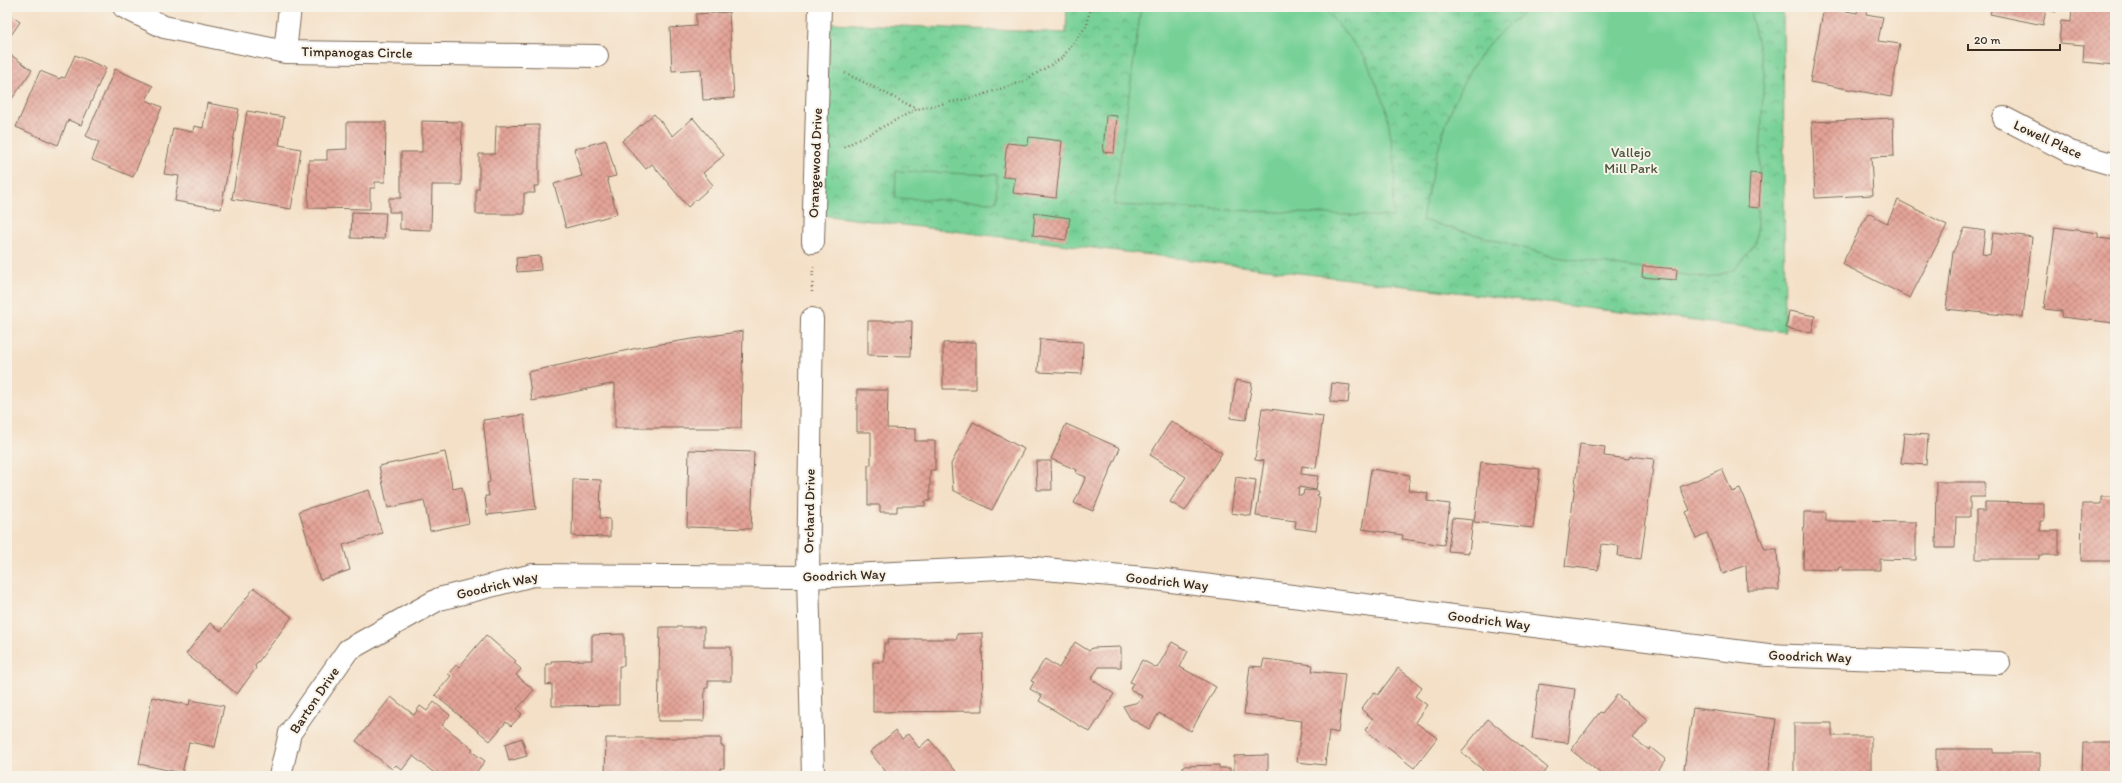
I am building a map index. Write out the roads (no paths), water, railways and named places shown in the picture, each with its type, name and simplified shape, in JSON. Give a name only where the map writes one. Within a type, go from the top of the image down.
[{"type":"street","name":"Timpanogas Circle","points":[[124,7],[164,27],[285,52],[597,56]]},
{"type":"street","points":[[285,52],[290,7]]},
{"type":"street","name":"Orangewood Drive","points":[[813,242],[820,7]]},
{"type":"street","name":"Lowell Place","points":[[2004,118],[2070,152],[2115,165]]},
{"type":"street","name":"Orchard Drive","points":[[812,319],[808,578],[813,776]]},
{"type":"street","name":"Goodrich Way","points":[[348,650],[439,598],[533,575],[808,578],[1023,567],[1155,579],[1768,655],[1999,664]]},
{"type":"street","name":"Barton Drive","points":[[280,776],[290,733],[348,650]]},
{"type":"park label","name":"Vallejo Mill Park","points":[[1631,160]]}]
